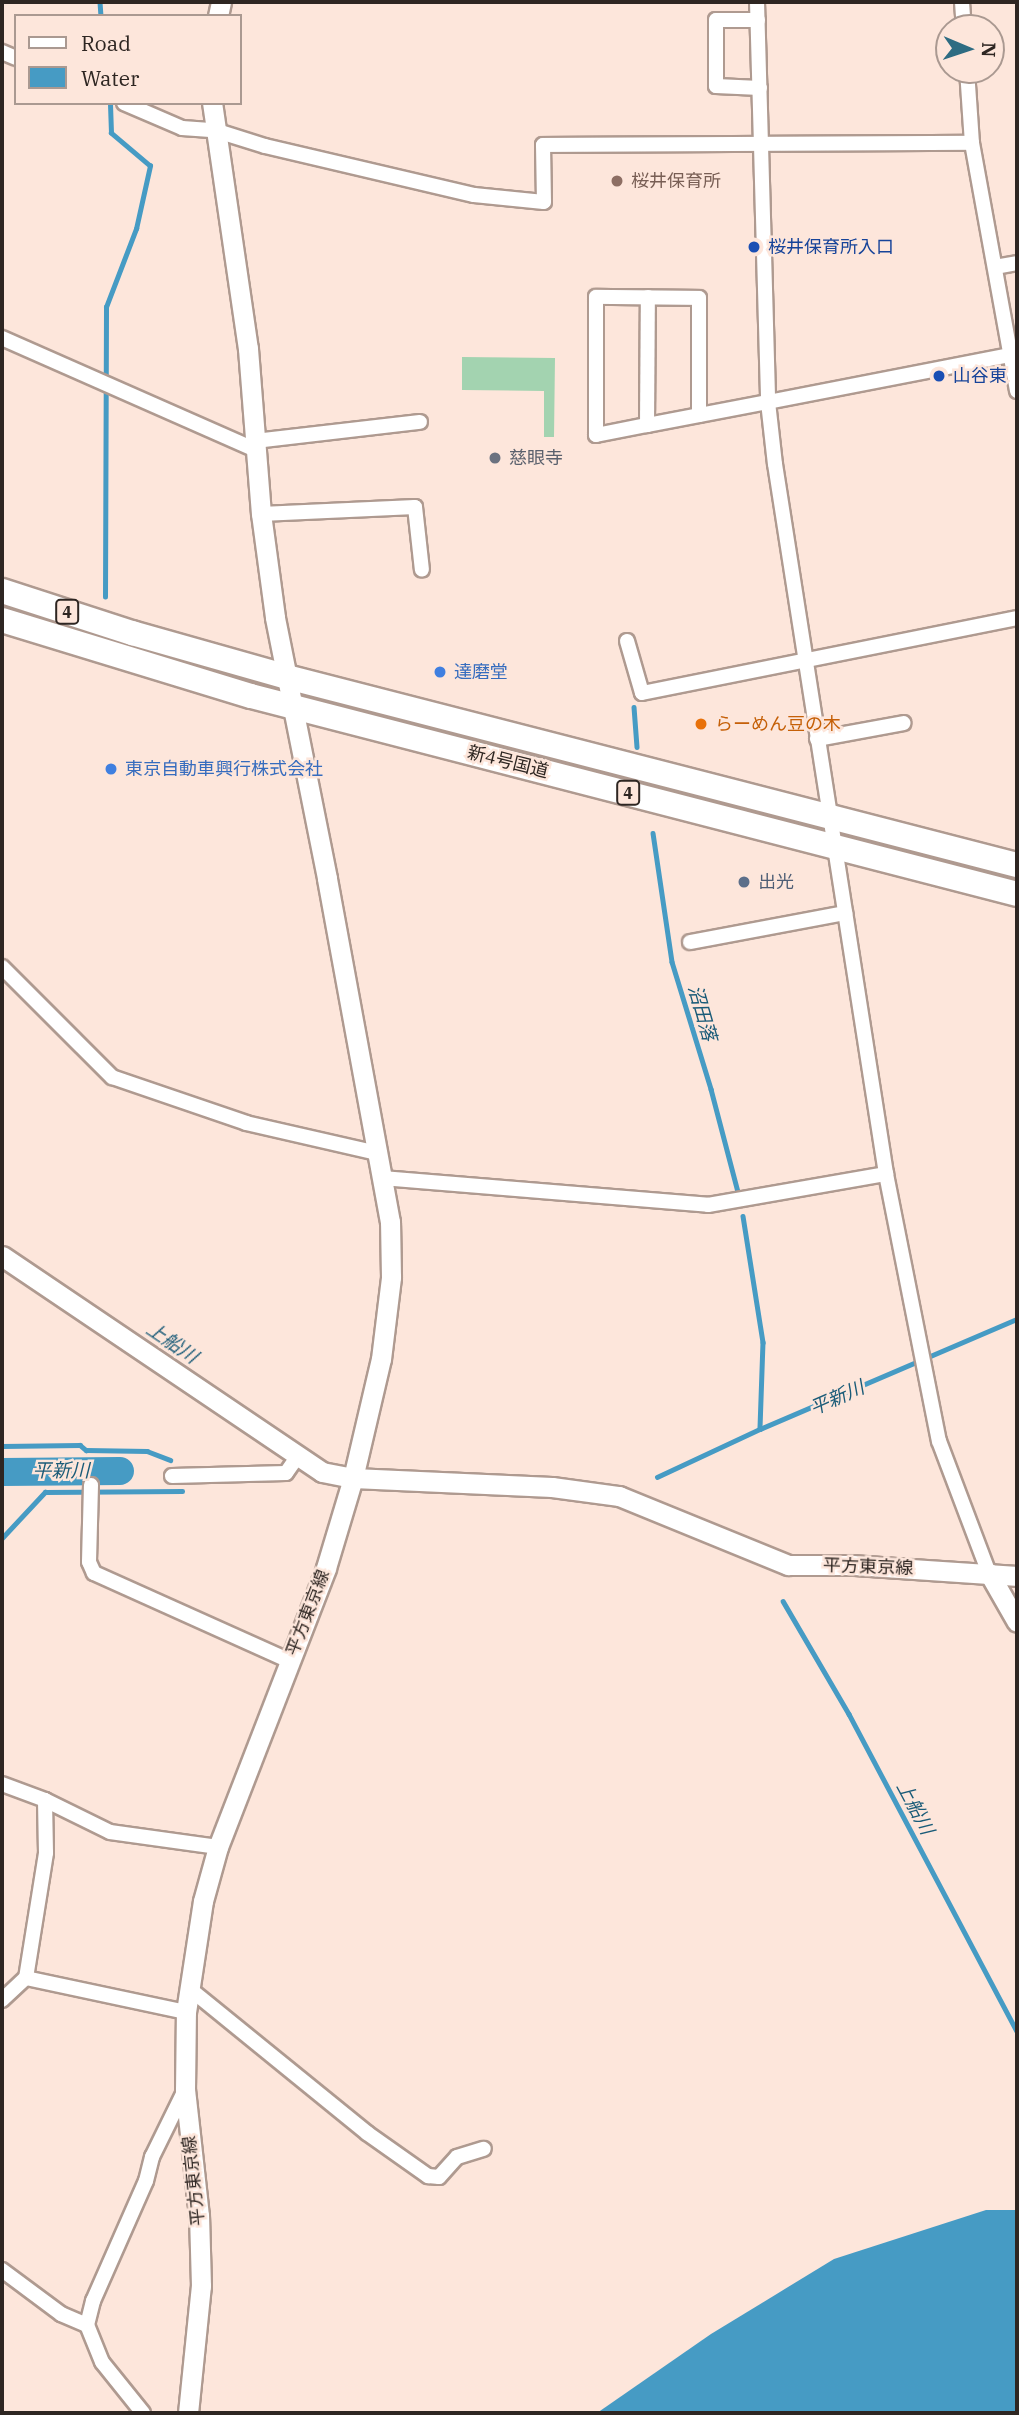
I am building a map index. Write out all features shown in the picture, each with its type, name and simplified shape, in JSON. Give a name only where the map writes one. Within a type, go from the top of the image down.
[{"type":"highway","name":"新4号国道","points":[[2,591],[143,636],[287,677],[1017,865]]},
{"type":"highway","name":"新4号国道","points":[[2,620],[293,706],[1017,894]]},
{"type":"street","points":[[757,2],[768,402],[817,739],[886,1174],[939,1441],[989,1573],[1017,1622]]},
{"type":"street","points":[[758,20],[716,20],[716,86],[760,88]]},
{"type":"street","points":[[968,84],[972,143],[1014,353],[1017,391]]},
{"type":"street","points":[[129,105],[182,128],[214,130],[265,146],[413,183],[474,195],[544,202],[543,145],[972,143]]},
{"type":"street","points":[[2,1256],[322,1472],[353,1478],[381,1359],[391,1277],[390,1222],[287,677],[261,514],[248,349],[212,105]]},
{"type":"street","points":[[995,267],[1017,262]]},
{"type":"street","points":[[699,415],[699,298],[596,297],[596,435],[768,402],[1014,353]]},
{"type":"street","points":[[647,425],[648,298]]},
{"type":"street","points":[[2,338],[107,385],[256,445],[420,422]]},
{"type":"street","points":[[261,514],[415,507],[422,570]]},
{"type":"street","points":[[627,641],[642,693],[1017,618]]},
{"type":"street","points":[[817,739],[904,723]]},
{"type":"street","points":[[690,942],[845,913]]},
{"type":"street","points":[[2,967],[112,1077],[246,1123],[377,1153]]},
{"type":"street","points":[[382,1178],[708,1205],[886,1174]]},
{"type":"street","points":[[172,1476],[286,1473],[298,1455]]},
{"type":"street","name":"平方東京線","points":[[188,2413],[201,2286],[199,2216],[185,2090],[186,2012],[203,1901],[218,1847],[326,1568],[353,1478],[552,1487],[619,1496],[777,1563],[1017,1576]]},
{"type":"street","points":[[91,1485],[89,1562],[94,1573],[290,1661]]},
{"type":"street","points":[[2,1784],[45,1800],[110,1832],[218,1847]]},
{"type":"street","points":[[2,2000],[26,1978],[46,1853],[45,1800]]},
{"type":"street","points":[[26,1978],[186,2012]]},
{"type":"street","points":[[190,1989],[367,2133],[428,2176],[439,2178],[457,2157],[484,2149]]},
{"type":"street","points":[[144,2413],[102,2362],[87,2325],[93,2301],[146,2181],[152,2157],[185,2090]]},
{"type":"street","points":[[2,2270],[61,2314],[87,2325]]},
{"type":"green space","points":[[462,357],[555,358],[554,437],[544,437],[544,391],[462,390]]},
{"type":"water","points":[[986,2210],[1017,2210],[1017,2413],[597,2413],[711,2334],[834,2259]]},
{"type":"waterway","points":[[100,2],[101,14]]},
{"type":"waterway","points":[[105,597],[106,307],[136,229],[150,166],[111,133],[110,105]]},
{"type":"waterway","name":"沼田落","points":[[634,707],[637,747]]},
{"type":"waterway","name":"沼田落","points":[[653,833],[672,962],[711,1089],[739,1196]]},
{"type":"waterway","name":"沼田落","points":[[743,1216],[763,1342],[760,1429]]},
{"type":"waterway","name":"平新川","points":[[657,1477],[760,1429],[1017,1319]]},
{"type":"waterway","points":[[2,1446],[80,1445],[86,1450],[147,1451],[170,1460]]},
{"type":"waterway","name":"平新川","points":[[2,1472],[120,1471]]},
{"type":"waterway","points":[[2,1538],[45,1492],[182,1491]]},
{"type":"waterway","name":"上船川","points":[[783,1601],[849,1714],[1017,2031]]},
{"type":"place","name":"桜井保育所","points":[[617,181]]},
{"type":"place","name":"桜井保育所入口","points":[[754,247]]},
{"type":"place","name":"山谷東","points":[[939,376]]},
{"type":"place","name":"慈眼寺","points":[[495,458]]},
{"type":"place","name":"達磨堂","points":[[440,672]]},
{"type":"place","name":"らーめん豆の木","points":[[701,724]]},
{"type":"place","name":"東京自動車興行株式会社","points":[[111,769]]},
{"type":"place","name":"出光","points":[[744,882]]}]
